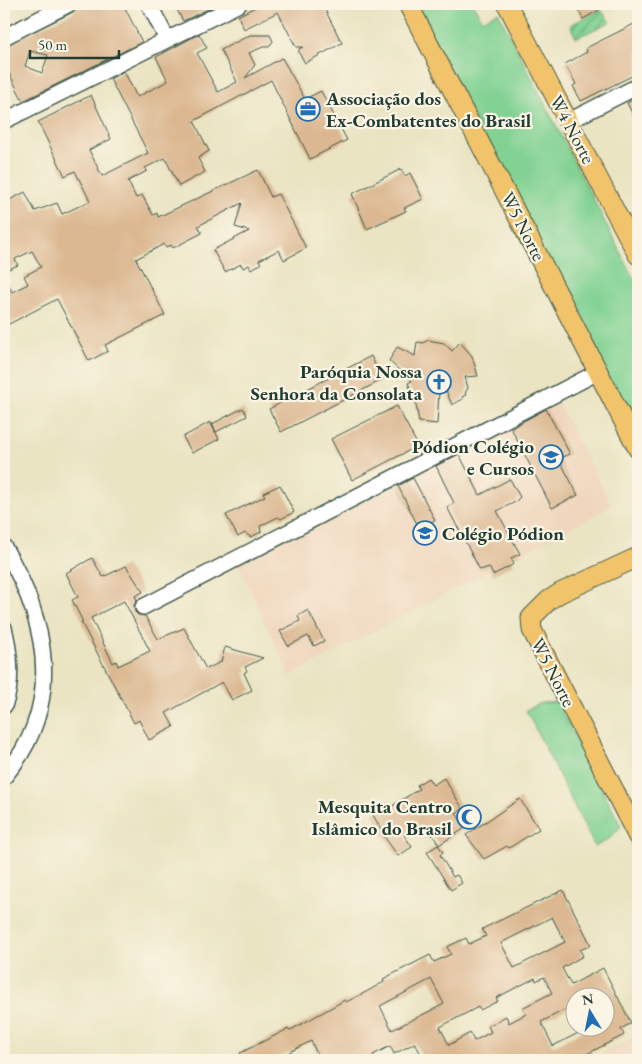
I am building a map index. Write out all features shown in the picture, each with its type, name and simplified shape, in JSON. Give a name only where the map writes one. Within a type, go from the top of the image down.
[{"type":"main road","name":"W5 Norte","points":[[408,4],[638,449]]},
{"type":"main road","name":"W4 Norte","points":[[507,4],[638,255]]},
{"type":"main road","name":"W5 Norte","points":[[638,556],[560,593],[549,600],[531,618],[532,630],[638,837]]},
{"type":"street","points":[[4,37],[69,4]]},
{"type":"street","points":[[149,4],[167,39]]},
{"type":"street","points":[[4,121],[239,4]]},
{"type":"street","points":[[569,121],[638,86]]},
{"type":"street","points":[[143,607],[598,372]]},
{"type":"street","points":[[4,547],[19,572],[37,618],[45,666],[36,718],[24,749],[4,777]]},
{"type":"street","points":[[4,628],[8,658],[8,696],[4,706]]},
{"type":"shaded area","name":"Colégio Pódion","points":[[554,396],[612,506],[290,676],[236,560]]},
{"type":"shaded area","points":[[638,1035],[638,1060],[590,1060]]},
{"type":"green space","points":[[416,4],[473,4],[482,20],[498,12],[638,287],[638,441]]},
{"type":"green space","points":[[601,10],[610,22],[576,38],[570,25]]},
{"type":"green space","points":[[557,702],[621,826],[610,838],[595,847],[526,710],[541,703]]},
{"type":"building","points":[[78,4],[123,4],[142,42],[23,101],[6,67],[4,68],[4,46],[73,12]],"holes":[[[30,51],[48,55],[42,73],[25,66]]]},
{"type":"building","points":[[174,4],[211,4],[210,8],[183,21]]},
{"type":"building","points":[[261,4],[322,4],[342,43],[305,63],[299,53],[299,49],[303,47],[296,47],[278,12],[244,29],[238,16]]},
{"type":"building","points":[[575,4],[595,4],[599,10],[583,19]]},
{"type":"building","points":[[638,22],[638,73],[581,101],[573,86],[576,84],[565,64],[587,52],[586,48]]},
{"type":"building","points":[[199,34],[207,48],[197,53],[218,92],[237,82],[221,50],[250,35],[270,35],[273,41],[269,47],[263,47],[249,53],[255,65],[245,78],[282,58],[305,99],[321,91],[347,140],[310,159],[271,80],[194,121],[209,151],[198,158],[205,172],[179,186],[165,158],[145,168],[147,171],[128,181],[136,198],[142,195],[153,215],[157,213],[158,217],[258,170],[271,197],[278,194],[306,248],[284,260],[279,250],[259,260],[261,264],[251,269],[249,265],[243,268],[241,264],[225,272],[213,250],[249,231],[235,227],[242,203],[198,226],[202,233],[173,248],[171,245],[166,247],[164,244],[136,259],[165,315],[105,345],[108,351],[89,361],[57,299],[7,325],[4,318],[4,276],[12,292],[28,284],[24,276],[41,267],[32,251],[15,259],[18,265],[4,271],[4,203],[25,192],[35,211],[57,203],[62,214],[90,201],[75,171],[65,176],[38,122],[91,95],[111,139],[89,150],[102,176],[148,153],[110,79],[124,71],[137,97],[168,81],[156,57]]},
{"type":"building","points":[[638,97],[638,125],[627,103]]},
{"type":"building","points":[[401,169],[405,176],[410,173],[423,199],[404,208],[406,211],[367,229],[352,194]]},
{"type":"building","name":"Paróquia Nossa Senhora da Consolata","points":[[428,340],[444,343],[452,351],[460,342],[472,356],[478,376],[465,377],[468,388],[465,393],[466,395],[462,397],[463,399],[452,405],[440,376],[437,424],[419,422],[415,399],[408,383],[412,381],[389,361],[397,347],[415,356],[417,342],[423,343]]},
{"type":"building","points":[[371,356],[382,380],[281,432],[269,409]]},
{"type":"building","points":[[397,406],[418,446],[352,480],[331,439]]},
{"type":"building","points":[[243,408],[247,416],[216,432],[212,424]]},
{"type":"building","name":"Pódion Colégio e Cursos","points":[[546,409],[570,454],[559,459],[578,495],[552,508],[511,428]]},
{"type":"building","points":[[210,422],[219,439],[192,453],[183,437]]},
{"type":"building","points":[[459,454],[480,495],[510,479],[520,497],[515,502],[497,511],[520,554],[511,558],[514,564],[493,575],[489,567],[480,570],[447,507],[454,503],[436,466]]},
{"type":"building","points":[[413,478],[435,520],[419,528],[398,486]]},
{"type":"building","points":[[280,485],[294,512],[281,519],[278,517],[260,526],[261,532],[251,537],[245,533],[238,537],[226,515],[265,496],[263,493]]},
{"type":"building","points":[[92,558],[103,577],[126,566],[143,592],[135,596],[137,600],[134,606],[135,612],[138,615],[145,616],[158,639],[184,628],[206,669],[221,662],[225,647],[263,658],[245,667],[247,671],[244,673],[252,690],[232,700],[222,682],[166,713],[174,727],[149,740],[139,720],[134,723],[81,622],[83,622],[72,600],[78,597],[66,573]],"holes":[[[124,601],[150,651],[118,666],[116,661],[113,663],[91,618]]]},
{"type":"building","points":[[308,610],[324,641],[314,646],[308,636],[288,646],[280,631],[300,621],[298,616]]},
{"type":"building","points":[[428,778],[433,785],[444,778],[463,809],[456,813],[465,828],[439,845],[427,826],[423,829],[421,825],[404,835],[412,847],[398,856],[381,832],[372,813],[387,804],[389,808],[419,789],[417,785]]},
{"type":"building","points":[[520,799],[539,829],[509,848],[507,846],[484,859],[466,835]]},
{"type":"building","points":[[438,845],[443,852],[440,855],[453,877],[457,875],[462,883],[451,890],[427,852]]},
{"type":"building","points":[[563,890],[591,945],[580,950],[583,956],[562,968],[571,985],[603,968],[612,986],[564,986],[564,1010],[541,1022],[553,1046],[572,1036],[614,1036],[614,990],[631,1023],[621,1029],[624,1035],[575,1060],[424,1060],[415,1043],[394,1054],[390,1046],[373,1055],[376,1060],[320,1060],[311,1041],[274,1060],[244,1060],[240,1053],[288,1029],[289,1031],[345,1000],[346,1002],[366,992],[384,982],[383,979],[430,955],[434,962],[451,954],[447,947],[466,938],[469,944],[486,936],[482,929]],"holes":[[[552,917],[565,942],[514,968],[501,943]],[[544,977],[552,993],[522,1008],[526,1014],[509,1023],[506,1016],[488,1026],[491,1032],[474,1041],[470,1033],[449,1045],[440,1027],[478,1007],[480,1010],[498,1001],[496,998],[535,978],[536,981]],[[431,979],[444,1004],[392,1030],[380,1006]]]},
{"type":"place","name":"Associação dos Ex-Combatentes do Brasil","points":[[308,109]]},
{"type":"place","name":"Paróquia Nossa Senhora da Consolata","points":[[439,382]]},
{"type":"place","name":"Pódion Colégio e Cursos","points":[[551,457]]},
{"type":"place","name":"Colégio Pódion","points":[[425,533]]},
{"type":"place","name":"Mesquita Centro Islâmico do Brasil","points":[[469,817]]}]
